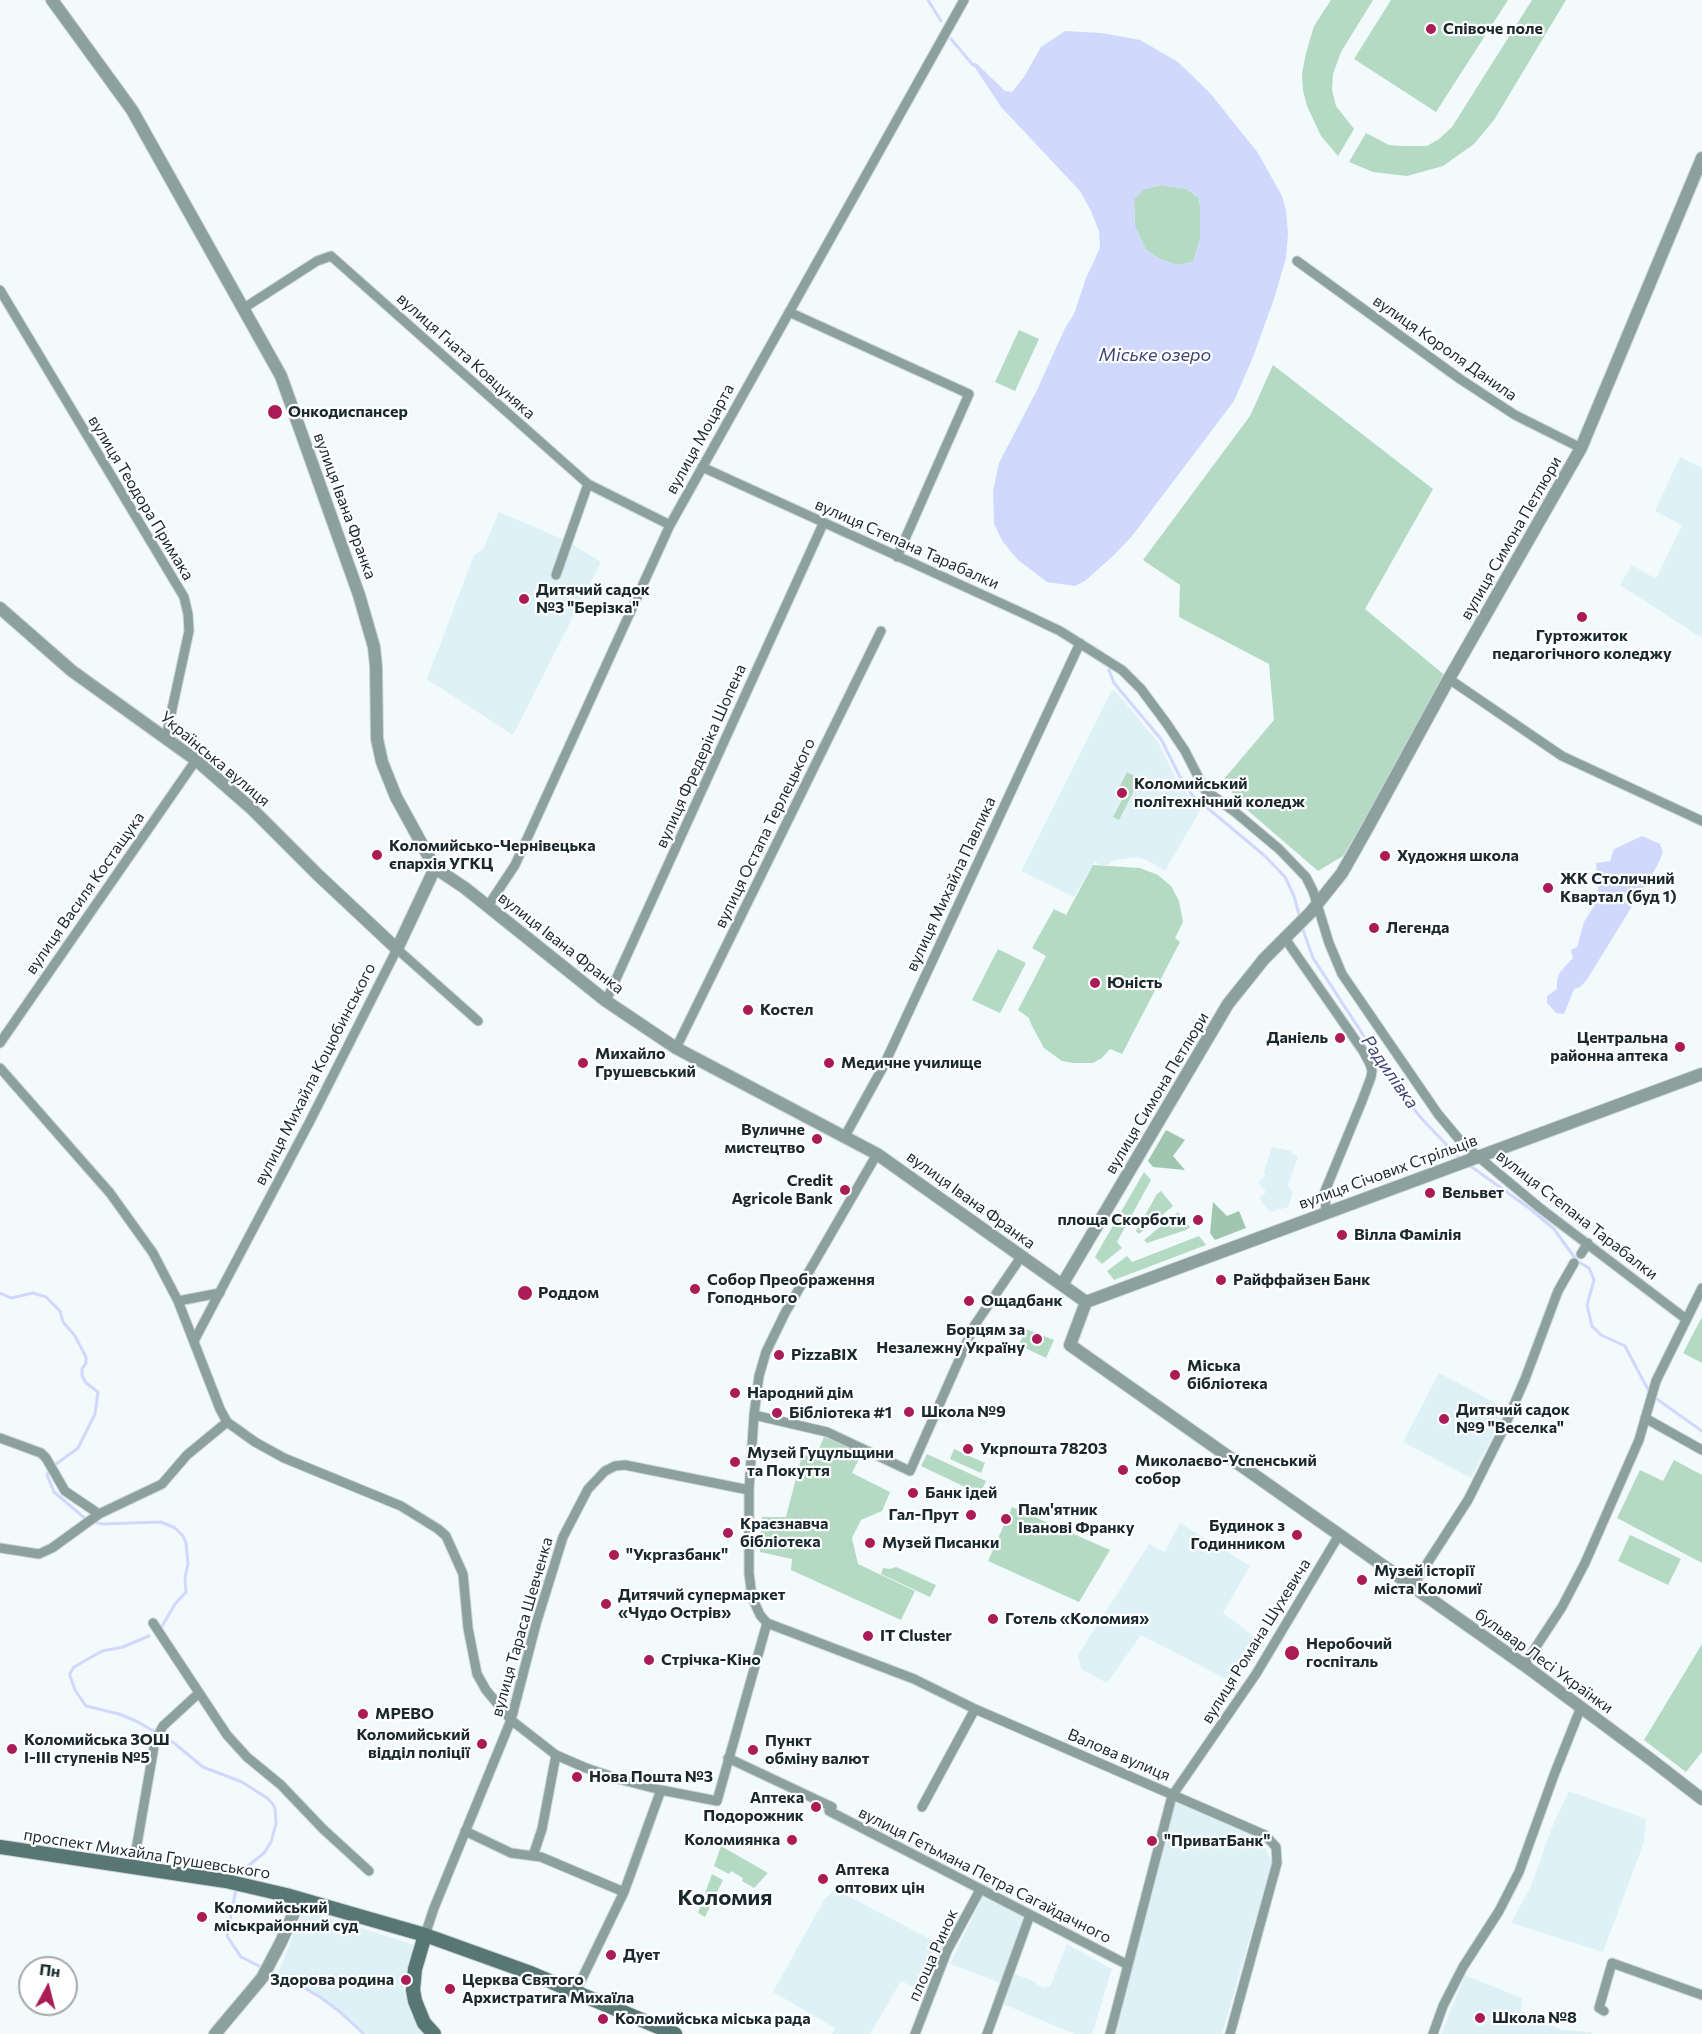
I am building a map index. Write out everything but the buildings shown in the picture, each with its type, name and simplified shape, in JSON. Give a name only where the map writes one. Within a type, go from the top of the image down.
[{"type":"main road","name":"проспект Михайла Грушевського","points":[[0,1847],[226,1881],[300,1899],[425,1935],[528,1972],[675,2034]]},
{"type":"main road","points":[[425,1935],[415,1969],[413,1990],[424,2023],[434,2034]]},
{"type":"street","name":"вулиця Івана Франка","points":[[52,0],[132,110],[281,376],[359,595],[375,658],[377,739],[381,762],[396,797],[435,868],[465,888],[606,1001],[676,1048],[877,1154],[1086,1302]]},
{"type":"street","name":"вулиця Моцарта","points":[[488,906],[516,865],[670,525],[964,0]]},
{"type":"street","name":"вулиця Симона Петлюри","points":[[1062,1285],[1228,1004],[1284,937],[1310,914],[1342,873],[1449,679],[1581,448],[1702,158]]},
{"type":"street","name":"вулиця Гната Ковцуняка","points":[[244,308],[317,261],[331,256],[588,484],[670,525]]},
{"type":"street","name":"вулиця Короля Данила","points":[[1298,261],[1469,385],[1515,415],[1581,448]]},
{"type":"street","name":"вулиця Теодора Примака","points":[[0,290],[184,597],[189,631],[166,737]]},
{"type":"street","points":[[789,312],[969,394],[897,557]]},
{"type":"street","name":"вулиця Степана Тарабалки","points":[[702,467],[1007,606],[1080,643],[1122,670],[1141,689],[1167,724],[1185,751],[1205,790],[1235,812],[1293,863],[1310,883],[1329,943],[1342,974],[1438,1114],[1463,1144],[1469,1160],[1540,1208],[1686,1318]]},
{"type":"street","points":[[556,575],[588,484]]},
{"type":"street","name":"вулиця Фредеріка Шопена","points":[[606,1001],[823,524]]},
{"type":"street","name":"Українська вулиця","points":[[0,608],[72,671],[196,760],[252,809],[397,949]]},
{"type":"street","name":"вулиця Остапа Терлецького","points":[[676,1048],[880,631]]},
{"type":"street","name":"вулиця Михайла Павлика","points":[[845,1136],[883,1067],[1080,643]]},
{"type":"street","points":[[1449,679],[1562,756],[1702,822]]},
{"type":"street","name":"вулиця Василя Костащука","points":[[0,1043],[196,760]]},
{"type":"street","name":"вулиця Михайла Коцюбинського","points":[[194,1341],[397,949],[435,868]]},
{"type":"street","points":[[1284,937],[1370,1064],[1371,1077],[1325,1191],[1326,1213]]},
{"type":"street","points":[[397,949],[478,1021]]},
{"type":"street","points":[[0,1068],[110,1192],[153,1253],[178,1301],[227,1422],[276,1454],[386,1498],[442,1533],[463,1574],[468,1628],[477,1674],[486,1690],[511,1720],[556,1755],[612,1777],[717,1801],[767,1623],[760,1615],[752,1597],[749,1574],[749,1490],[759,1376],[766,1352],[778,1325],[877,1154]]},
{"type":"street","name":"вулиця Січових Стрільців","points":[[1086,1302],[1702,1074]]},
{"type":"street","points":[[1581,1254],[1588,1243]]},
{"type":"street","points":[[754,1415],[827,1432],[910,1471],[974,1326],[1021,1257]]},
{"type":"street","points":[[1412,1587],[1468,1500],[1508,1419],[1564,1278],[1574,1263]]},
{"type":"street","points":[[1524,1665],[1562,1606],[1585,1563],[1639,1440],[1651,1393],[1702,1288]]},
{"type":"street","points":[[178,1301],[220,1293]]},
{"type":"street","name":"бульвар Лесі Українки","points":[[1086,1302],[1070,1345],[1524,1665],[1702,1799]]},
{"type":"street","points":[[1645,1418],[1702,1450]]},
{"type":"street","points":[[0,1548],[39,1554],[60,1543],[93,1519],[162,1484],[187,1455],[227,1422]]},
{"type":"street","points":[[0,1438],[38,1452],[46,1458],[61,1486],[93,1519]]},
{"type":"street","name":"вулиця Тараса Шевченка","points":[[425,1935],[511,1720],[536,1624],[565,1532],[584,1496],[600,1474],[615,1466],[631,1465],[749,1490]]},
{"type":"street","name":"вулиця Романа Шухевича","points":[[1110,2034],[1173,1794],[1256,1674],[1339,1535]]},
{"type":"street","name":"Валова вулиця","points":[[767,1623],[915,1679],[975,1709],[1265,1835],[1276,1847],[1277,1863],[1230,2034]]},
{"type":"street","points":[[154,1625],[227,1735],[369,1871]]},
{"type":"street","points":[[133,1867],[155,1741],[163,1726],[199,1693]]},
{"type":"street","points":[[1433,2034],[1443,2006],[1463,1967],[1499,1911],[1519,1872],[1581,1707]]},
{"type":"street","points":[[922,1807],[975,1709]]},
{"type":"street","points":[[533,1856],[542,1830],[556,1755]]},
{"type":"street","name":"вулиця Гетьмана Петра Сагайдачного","points":[[728,1758],[1128,1965]]},
{"type":"street","points":[[576,1991],[624,1892],[662,1790]]},
{"type":"street","points":[[465,1831],[517,1856],[541,1857],[624,1892]]},
{"type":"street","name":"площа Ринок","points":[[915,2034],[947,1951],[980,1890]]},
{"type":"street","points":[[215,2034],[262,1978],[282,1942],[300,1899]]},
{"type":"street","points":[[987,2034],[1030,1915]]},
{"type":"street","points":[[1604,2011],[1599,2008],[1612,1963],[1702,1995]]},
{"type":"shaded area","points":[[1680,457],[1702,468],[1702,638],[1620,585],[1632,565],[1656,579],[1682,525],[1655,511]]},
{"type":"shaded area","points":[[499,512],[567,541],[601,562],[513,735],[427,679],[474,555],[483,549]]},
{"type":"shaded area","name":"Коломийський політехнічний коледж","points":[[1114,690],[1158,742],[1180,787],[1201,809],[1165,871],[1147,860],[1134,857],[1111,861],[1109,865],[1100,865],[1095,862],[1074,897],[1021,871]]},
{"type":"shaded area","points":[[1272,1147],[1292,1151],[1292,1154],[1298,1156],[1288,1186],[1293,1192],[1288,1207],[1270,1212],[1259,1198],[1266,1192],[1258,1182],[1266,1176],[1264,1173]]},
{"type":"shaded area","points":[[1439,1373],[1507,1409],[1471,1478],[1403,1442]]},
{"type":"shaded area","points":[[1180,1523],[1250,1566],[1223,1613],[1258,1639],[1232,1682],[1141,1635],[1107,1683],[1081,1669],[1078,1655],[1149,1544],[1165,1552]]},
{"type":"shaded area","points":[[1569,1791],[1646,1819],[1644,1842],[1603,1952],[1511,1923],[1531,1886],[1553,1825]]},
{"type":"shaded area","points":[[1175,1800],[1261,1839],[1272,1862],[1222,2034],[1114,2034]]},
{"type":"shaded area","points":[[835,1889],[945,1947],[922,1991],[901,1981],[870,2034],[832,2034],[835,2028],[773,1992],[824,1900]]},
{"type":"shaded area","points":[[982,1897],[1031,1921],[1006,1985],[950,1964]]},
{"type":"shaded area","points":[[303,1910],[418,1946],[404,1989],[411,2014],[428,2034],[365,2034],[302,1984],[277,1976]]},
{"type":"shaded area","points":[[1067,1944],[1112,1969],[1092,2034],[1075,2034],[1003,2004],[1015,1974],[1036,1982],[1044,1988],[1050,1987]]},
{"type":"shaded area","points":[[1465,1975],[1522,1998],[1521,2011],[1562,2030],[1591,2032],[1592,2034],[1441,2034]]},
{"type":"green space","points":[[1331,0],[1373,0],[1341,52],[1333,74],[1332,90],[1336,106],[1354,129],[1338,156],[1321,136],[1307,106],[1302,74],[1314,26]]},
{"type":"green space","name":"Співоче поле","points":[[1391,0],[1508,0],[1436,112],[1354,59]]},
{"type":"green space","points":[[1532,0],[1566,0],[1494,120],[1474,144],[1443,166],[1407,176],[1373,172],[1349,162],[1366,133],[1389,145],[1427,146],[1439,139],[1452,127]]},
{"type":"green space","points":[[1161,185],[1187,189],[1199,198],[1200,240],[1193,262],[1177,265],[1160,259],[1146,250],[1135,227],[1134,199],[1144,189]]},
{"type":"green space","points":[[1019,330],[1039,339],[1015,391],[995,382]]},
{"type":"green space","points":[[1273,365],[1433,489],[1365,609],[1448,678],[1343,856],[1318,871],[1238,802],[1224,779],[1274,720],[1269,664],[1179,617],[1180,585],[1143,560],[1250,416]]},
{"type":"green space","points":[[1127,772],[1140,779],[1119,820],[1113,817],[1125,794],[1118,790]]},
{"type":"green space","name":"Юність","points":[[1093,865],[1140,868],[1158,875],[1171,886],[1179,901],[1183,922],[1175,938],[1180,942],[1122,1054],[1110,1049],[1102,1058],[1093,1063],[1073,1063],[1062,1061],[1044,1048],[1029,1018],[1018,1010],[1046,956],[1032,948],[1054,909],[1066,915]]},
{"type":"green space","points":[[998,949],[1026,963],[1000,1013],[972,1000]]},
{"type":"green space","points":[[1166,1130],[1185,1140],[1173,1156],[1185,1170],[1153,1167],[1148,1161]]},
{"type":"green space","points":[[1144,1172],[1151,1180],[1117,1242],[1122,1248],[1102,1264],[1095,1257]]},
{"type":"green space","points":[[1161,1191],[1173,1206],[1139,1234],[1136,1231],[1157,1194]]},
{"type":"green space","points":[[1213,1202],[1227,1216],[1239,1211],[1246,1228],[1215,1240],[1210,1233]]},
{"type":"green space","points":[[1178,1212],[1190,1227],[1147,1243],[1144,1240]]},
{"type":"green space","points":[[1199,1236],[1206,1245],[1114,1280],[1107,1271],[1127,1256],[1132,1262]]},
{"type":"green space","points":[[1702,1317],[1702,1363],[1683,1353]]},
{"type":"green space","points":[[1026,1329],[1054,1340],[1046,1358],[1019,1345]]},
{"type":"green space","points":[[824,1437],[862,1453],[852,1473],[890,1492],[882,1511],[861,1520],[852,1538],[858,1564],[915,1591],[901,1620],[791,1570],[792,1559],[760,1552],[762,1517],[786,1517],[802,1455],[816,1456]]},
{"type":"green space","points":[[954,1449],[985,1463],[981,1473],[950,1459]]},
{"type":"green space","points":[[927,1454],[986,1481],[980,1494],[921,1466]]},
{"type":"green space","points":[[1674,1460],[1702,1475],[1702,1563],[1617,1518],[1640,1470],[1663,1481]]},
{"type":"green space","points":[[1012,1507],[1110,1550],[1079,1602],[988,1561]]},
{"type":"green space","points":[[1630,1535],[1681,1559],[1668,1585],[1618,1561]]},
{"type":"green space","points":[[896,1567],[936,1585],[930,1597],[881,1574],[883,1568]]},
{"type":"green space","points":[[1702,1644],[1702,1752],[1686,1772],[1644,1740]]},
{"type":"green space","points":[[721,1846],[768,1873],[754,1888],[731,1871],[729,1874],[714,1866]]},
{"type":"green space","points":[[712,1874],[723,1880],[705,1917],[698,1913]]},
{"type":"water","name":"Міське озеро","points":[[1065,31],[1102,33],[1140,40],[1178,62],[1210,93],[1258,153],[1282,196],[1288,234],[1286,258],[1274,299],[1234,401],[1132,536],[1085,581],[1075,586],[1047,582],[1018,560],[1003,542],[994,524],[993,491],[999,463],[1074,314],[1086,278],[1100,248],[1099,231],[1080,191],[1001,107],[972,63],[976,63],[1005,91],[1012,92],[1024,77],[1041,47]],"holes":[[[1161,185],[1187,189],[1199,198],[1200,240],[1193,262],[1177,265],[1160,259],[1146,250],[1135,227],[1134,199],[1144,189]]]},
{"type":"water","points":[[1642,836],[1660,844],[1663,852],[1657,866],[1586,981],[1574,989],[1564,1014],[1556,1013],[1547,1003],[1547,996],[1557,989],[1560,972],[1573,958],[1571,950],[1577,947],[1584,922],[1597,901],[1596,863],[1610,861],[1614,849]]},
{"type":"waterway","points":[[928,0],[941,21]]},
{"type":"waterway","points":[[951,39],[973,65]]},
{"type":"waterway","name":"Радилівка","points":[[1109,670],[1114,683],[1161,739],[1182,781],[1192,795],[1265,856],[1285,877],[1294,896],[1300,918]]},
{"type":"waterway","name":"Радилівка","points":[[1302,927],[1313,958],[1401,1093],[1461,1160]]},
{"type":"waterway","name":"Радилівка","points":[[1469,1165],[1554,1229],[1577,1261],[1589,1268],[1594,1280],[1587,1305],[1592,1326],[1601,1335],[1625,1346],[1654,1397],[1702,1431]]},
{"type":"waterway","points":[[0,1293],[11,1298],[33,1293],[46,1297],[60,1311],[63,1322],[75,1336],[86,1357],[82,1376],[86,1383],[98,1392],[95,1414],[78,1448],[52,1467],[47,1475],[54,1492],[87,1520]]},
{"type":"waterway","points":[[94,1522],[102,1524],[161,1522],[175,1528],[183,1536],[188,1564],[185,1578],[186,1592],[175,1604],[161,1628]]},
{"type":"waterway","points":[[149,1636],[123,1647],[102,1651],[74,1667],[70,1676],[75,1690],[86,1706],[119,1714],[136,1721],[174,1743],[203,1767],[242,1782],[272,1803],[275,1808],[276,1824],[271,1842],[264,1853],[248,1866],[239,1880]]},
{"type":"waterway","points":[[236,1889],[227,1936],[241,1957],[259,1966]]},
{"type":"waterway","points":[[276,1975],[320,1997],[364,2034]]},
{"type":"place","name":"Співоче поле","points":[[1431,29]]},
{"type":"place","name":"Онкодиспансер","points":[[275,412]]},
{"type":"place","name":"Дитячий садок №3 \"Берізка\"","points":[[524,599]]},
{"type":"place","name":"Гуртожиток педагогічного коледжу","points":[[1582,617]]},
{"type":"place","name":"Коломийський політехнічний коледж","points":[[1122,793]]},
{"type":"place","name":"Коломийсько-Чернівецька єпархія УГКЦ","points":[[377,855]]},
{"type":"place","name":"Художня школа","points":[[1385,856]]},
{"type":"place","name":"ЖК Столичний Квартал (буд 1)","points":[[1548,888]]},
{"type":"place","name":"Легенда","points":[[1374,928]]},
{"type":"place","name":"Юність","points":[[1095,983]]},
{"type":"place","name":"Костел","points":[[748,1010]]},
{"type":"place","name":"Даніель","points":[[1340,1038]]},
{"type":"place","name":"Центральна районна аптека","points":[[1680,1047]]},
{"type":"place","name":"Михайло Грушевський","points":[[583,1063]]},
{"type":"place","name":"Медичне училище","points":[[829,1063]]},
{"type":"place","name":"Вуличне мистецтво","points":[[817,1139]]},
{"type":"place","name":"Credit Agricole Bank","points":[[845,1190]]},
{"type":"place","name":"Вельвет","points":[[1430,1193]]},
{"type":"place","name":"площа Скорботи","points":[[1198,1220]]},
{"type":"place","name":"Вілла Фамілія","points":[[1342,1235]]},
{"type":"place","name":"Райффайзен Банк","points":[[1221,1280]]},
{"type":"place","name":"Собор Преображення Гоподнього","points":[[695,1289]]},
{"type":"place","name":"Роддом","points":[[525,1293]]},
{"type":"place","name":"Ощадбанк","points":[[969,1301]]},
{"type":"place","name":"Борцям за Незалежну Україну","points":[[1037,1339]]},
{"type":"place","name":"PizzaBIX","points":[[779,1355]]},
{"type":"place","name":"Міська бібліотека","points":[[1175,1375]]},
{"type":"place","name":"Народний дім","points":[[735,1393]]},
{"type":"place","name":"Школа №9","points":[[909,1412]]},
{"type":"place","name":"Бібліотека #1","points":[[777,1413]]},
{"type":"place","name":"Дитячий садок №9 \"Веселка\"","points":[[1444,1419]]},
{"type":"place","name":"Укрпошта 78203","points":[[968,1449]]},
{"type":"place","name":"Музей Гуцульщини та Покуття","points":[[735,1462]]},
{"type":"place","name":"Миколаєво-Успенський собор","points":[[1123,1470]]},
{"type":"place","name":"Банк ідей","points":[[913,1493]]},
{"type":"place","name":"Гал-Прут","points":[[971,1515]]},
{"type":"place","name":"Пам'ятник Іванові Франку","points":[[1006,1519]]},
{"type":"place","name":"Краєзнавча бібліотека","points":[[728,1533]]},
{"type":"place","name":"Будинок з Годинником","points":[[1297,1535]]},
{"type":"place","name":"Музей Писанки","points":[[870,1543]]},
{"type":"place","name":"\"Укргазбанк\"","points":[[614,1555]]},
{"type":"place","name":"Музей історії міста Коломиї","points":[[1362,1580]]},
{"type":"place","name":"Дитячий супермаркет «Чудо Острів»","points":[[606,1604]]},
{"type":"place","name":"Готель «Коломия»","points":[[993,1619]]},
{"type":"place","name":"IT Cluster","points":[[868,1636]]},
{"type":"place","name":"Неробочий госпіталь","points":[[1292,1653]]},
{"type":"place","name":"Стрічка-Кіно","points":[[649,1660]]},
{"type":"place","name":"МРЕВО","points":[[363,1714]]},
{"type":"place","name":"Коломийський відділ поліції","points":[[482,1744]]},
{"type":"place","name":"Коломийська ЗОШ I-III ступенів №5","points":[[12,1749]]},
{"type":"place","name":"Пункт обміну валют","points":[[753,1750]]},
{"type":"place","name":"Нова Пошта №3","points":[[577,1777]]},
{"type":"place","name":"Аптека Подорожник","points":[[816,1807]]},
{"type":"place","name":"Коломиянка","points":[[792,1840]]},
{"type":"place","name":"\"ПриватБанк\"","points":[[1152,1841]]},
{"type":"place","name":"Аптека оптових цін","points":[[823,1879]]},
{"type":"place","name":"Коломийський міськрайонний суд","points":[[202,1917]]},
{"type":"place","name":"Дует","points":[[611,1955]]},
{"type":"place","name":"Здорова родина","points":[[406,1980]]},
{"type":"place","name":"Церква Святого Архистратига Михаїла","points":[[450,1989]]},
{"type":"place","name":"Школа №8","points":[[1480,2018]]},
{"type":"place","name":"Коломийська міська рада","points":[[603,2019]]},
{"type":"district","name":"Коломия","points":[[725,1898]]}]
